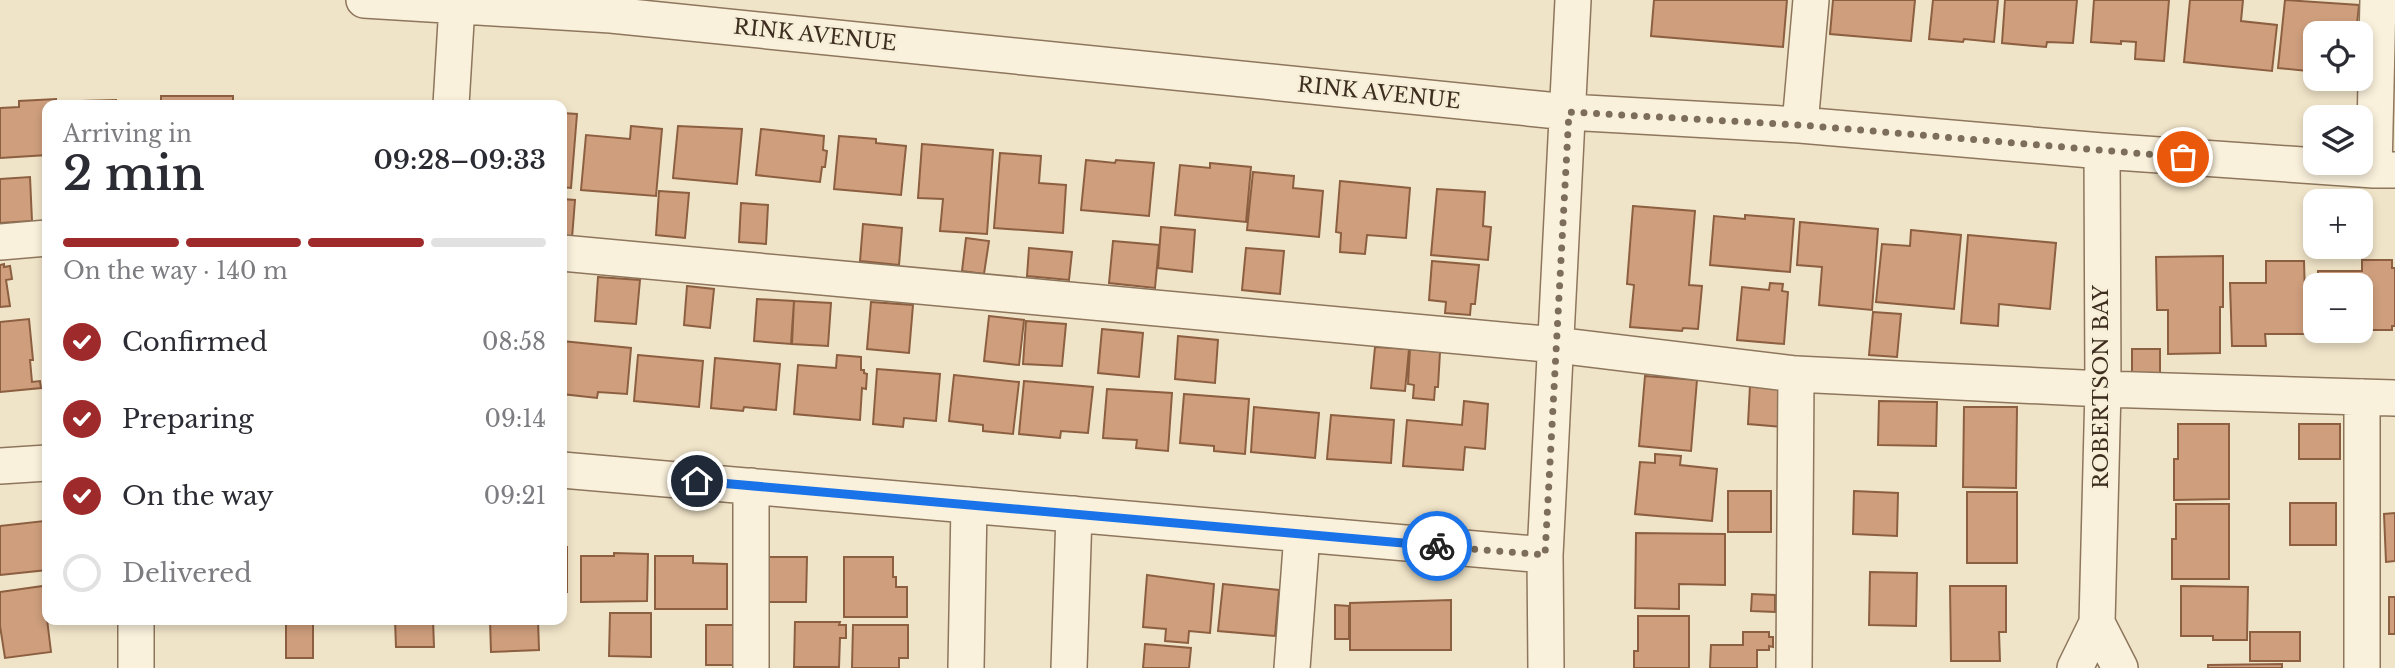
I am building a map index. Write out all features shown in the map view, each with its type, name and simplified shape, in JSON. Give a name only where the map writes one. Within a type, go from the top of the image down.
[{"type":"street","name":"RINK AVENUE","points":[[364,0],[457,5],[612,7],[1569,112],[1800,125],[2102,151],[2385,170]]},
{"type":"street","points":[[1546,668],[1545,555],[1573,0]]},
{"type":"street","points":[[1800,125],[1811,0]]},
{"type":"street","points":[[2378,0],[2385,170]]},
{"type":"street","points":[[450,100],[457,5]]},
{"type":"street","name":"ROBERTSON BAY","points":[[2076,668],[2097,623],[2103,389],[2102,151]]},
{"type":"street","points":[[0,242],[42,238]]},
{"type":"street","points":[[567,253],[1556,345],[1796,374],[2103,389],[2379,398],[2362,668]]},
{"type":"street","points":[[1794,668],[1796,374]]},
{"type":"street","points":[[0,466],[42,463]]},
{"type":"street","points":[[567,470],[1545,555]]},
{"type":"street","points":[[751,486],[751,668]]},
{"type":"street","points":[[966,668],[969,505]]},
{"type":"street","points":[[1069,668],[1074,514]]},
{"type":"street","points":[[1292,668],[1302,534]]},
{"type":"street","name":"ROBERTSON BAY","points":[[2097,623],[2120,668]]},
{"type":"street","points":[[136,625],[136,668]]},
{"type":"building","points":[[1654,0],[1787,0],[1783,47],[1651,36]]},
{"type":"building","points":[[1833,0],[1915,0],[1911,41],[1830,34]]},
{"type":"building","points":[[1933,0],[1998,0],[1994,42],[1929,39]]},
{"type":"building","points":[[2005,0],[2077,0],[2073,43],[2047,42],[2046,47],[2002,43]]},
{"type":"building","points":[[2094,0],[2169,0],[2164,61],[2135,59],[2136,42],[2091,42]]},
{"type":"building","points":[[2190,0],[2243,0],[2241,21],[2277,25],[2272,71],[2184,62]]},
{"type":"building","points":[[2285,0],[2359,5],[2357,21],[2303,21],[2303,71],[2278,68]]},
{"type":"building","points":[[161,96],[233,96],[233,100],[161,100]]},
{"type":"building","points":[[56,99],[42,100],[42,155],[0,158],[0,108],[19,107],[19,101]]},
{"type":"building","points":[[567,113],[577,114],[571,188],[567,188]]},
{"type":"building","points":[[631,126],[662,129],[656,196],[581,190],[586,135],[630,139]]},
{"type":"building","points":[[678,126],[742,129],[737,184],[673,178]]},
{"type":"building","points":[[761,129],[824,136],[823,150],[827,151],[820,182],[756,175]]},
{"type":"building","points":[[839,136],[876,139],[876,143],[906,146],[901,195],[834,189]]},
{"type":"building","points":[[922,144],[993,150],[987,234],[940,231],[943,199],[918,198]]},
{"type":"building","points":[[1000,153],[1041,156],[1039,183],[1066,185],[1063,233],[994,228]]},
{"type":"building","points":[[1086,160],[1154,163],[1149,216],[1081,210]]},
{"type":"building","points":[[1210,163],[1251,167],[1246,222],[1175,215],[1180,165],[1210,168]]},
{"type":"building","points":[[1253,172],[1294,176],[1293,188],[1323,191],[1319,237],[1247,230]]},
{"type":"building","points":[[30,177],[32,221],[0,223],[0,179]]},
{"type":"building","points":[[1340,181],[1410,188],[1406,238],[1367,235],[1365,254],[1340,252],[1341,233],[1336,232]]},
{"type":"building","points":[[1437,189],[1485,192],[1483,226],[1491,227],[1488,260],[1431,255]]},
{"type":"building","points":[[659,191],[689,193],[685,238],[656,235]]},
{"type":"building","points":[[567,199],[575,200],[572,238],[567,238]]},
{"type":"building","points":[[741,203],[768,205],[766,244],[739,242]]},
{"type":"building","points":[[1633,206],[1695,211],[1689,285],[1702,286],[1698,329],[1683,328],[1682,331],[1630,327],[1634,285],[1627,284]]},
{"type":"building","points":[[1745,215],[1794,219],[1790,272],[1710,265],[1714,216],[1745,219]]},
{"type":"building","points":[[1800,222],[1878,229],[1872,310],[1819,305],[1822,267],[1797,265]]},
{"type":"building","points":[[863,224],[902,228],[899,265],[860,261]]},
{"type":"building","points":[[1161,227],[1195,230],[1192,272],[1158,268]]},
{"type":"building","points":[[1911,230],[1961,235],[1954,309],[1876,302],[1882,244],[1910,246]]},
{"type":"building","points":[[1968,235],[2056,243],[2050,309],[1999,304],[1998,326],[1961,323]]},
{"type":"building","points":[[966,238],[989,241],[984,274],[962,271]]},
{"type":"building","points":[[1113,241],[1159,245],[1155,288],[1109,283]]},
{"type":"building","points":[[1029,248],[1072,252],[1069,280],[1027,276]]},
{"type":"building","points":[[1246,248],[1284,251],[1280,294],[1242,290]]},
{"type":"building","points":[[2223,256],[2220,353],[2168,354],[2168,310],[2157,310],[2156,257]]},
{"type":"building","points":[[2362,260],[2392,260],[2392,268],[2395,268],[2395,326],[2392,326],[2392,330],[2373,330],[2373,273],[2318,273],[2362,271]]},
{"type":"building","points":[[1432,261],[1479,265],[1475,304],[1471,304],[1470,315],[1445,313],[1446,302],[1429,300]]},
{"type":"building","points":[[2266,261],[2304,261],[2303,334],[2265,334],[2266,346],[2232,346],[2230,283],[2266,283]]},
{"type":"building","points":[[4,264],[4,267],[10,266],[12,279],[6,280],[10,306],[0,307],[0,265]]},
{"type":"building","points":[[598,277],[640,280],[636,324],[595,321]]},
{"type":"building","points":[[1770,283],[1783,284],[1782,291],[1788,292],[1784,344],[1737,340],[1742,287],[1769,290]]},
{"type":"building","points":[[687,286],[714,289],[710,328],[684,325]]},
{"type":"building","points":[[757,299],[794,301],[791,344],[754,341]]},
{"type":"building","points":[[794,301],[831,303],[828,346],[792,344]]},
{"type":"building","points":[[871,302],[913,305],[909,353],[867,349]]},
{"type":"building","points":[[1873,312],[1901,314],[1897,357],[1869,355]]},
{"type":"building","points":[[989,316],[1024,320],[1019,365],[984,361]]},
{"type":"building","points":[[29,319],[32,382],[40,381],[41,388],[0,392],[0,322]]},
{"type":"building","points":[[1026,321],[1066,324],[1062,366],[1023,364]]},
{"type":"building","points":[[1102,329],[1143,333],[1139,377],[1098,373]]},
{"type":"building","points":[[1178,336],[1218,340],[1215,383],[1175,379]]},
{"type":"building","points":[[567,342],[631,348],[627,394],[598,392],[597,398],[567,395]]},
{"type":"building","points":[[1375,347],[1409,349],[1405,391],[1371,388]]},
{"type":"building","points":[[1410,349],[1440,352],[1438,387],[1435,387],[1434,400],[1413,398],[1414,385],[1408,384]]},
{"type":"building","points":[[2132,349],[2160,349],[2160,381],[2132,382]]},
{"type":"building","points":[[638,355],[703,361],[699,407],[634,401]]},
{"type":"building","points":[[837,355],[861,357],[861,370],[867,374],[866,389],[862,388],[860,420],[794,414],[798,365],[836,368]]},
{"type":"building","points":[[715,358],[780,364],[776,410],[711,408]]},
{"type":"building","points":[[877,369],[940,374],[936,421],[904,418],[903,427],[873,424]]},
{"type":"building","points":[[954,375],[1019,382],[1013,434],[983,431],[983,425],[949,421]]},
{"type":"building","points":[[1645,376],[1697,380],[1691,451],[1639,446]]},
{"type":"building","points":[[1024,381],[1093,387],[1088,433],[1061,431],[1060,438],[1019,434]]},
{"type":"building","points":[[1750,385],[1785,387],[1782,427],[1748,424]]},
{"type":"building","points":[[1107,389],[1172,393],[1168,451],[1136,448],[1137,440],[1103,438]]},
{"type":"building","points":[[1184,394],[1249,399],[1245,454],[1214,451],[1214,446],[1180,443]]},
{"type":"building","points":[[1464,401],[1488,404],[1485,449],[1465,447],[1463,470],[1403,466],[1407,420],[1462,425]]},
{"type":"building","points":[[1879,401],[1937,402],[1936,446],[1878,445]]},
{"type":"building","points":[[1254,407],[1319,413],[1315,458],[1251,452]]},
{"type":"building","points":[[1964,407],[2017,407],[2016,488],[1963,487]]},
{"type":"building","points":[[1331,415],[1394,420],[1391,463],[1327,459]]},
{"type":"building","points":[[2178,424],[2229,424],[2229,499],[2174,500],[2174,459],[2178,459]]},
{"type":"building","points":[[2299,424],[2340,424],[2340,459],[2299,459]]},
{"type":"building","points":[[1655,454],[1681,456],[1680,465],[1717,469],[1712,521],[1635,514],[1640,462],[1655,463]]},
{"type":"building","points":[[1728,491],[1771,491],[1771,532],[1728,532]]},
{"type":"building","points":[[1854,491],[1898,493],[1897,536],[1853,534]]},
{"type":"building","points":[[1967,492],[2017,492],[2017,563],[1967,563]]},
{"type":"building","points":[[2290,503],[2336,503],[2336,545],[2290,545]]},
{"type":"building","points":[[2176,504],[2229,504],[2229,579],[2172,579],[2172,539],[2176,539]]},
{"type":"building","points":[[2395,513],[2395,561],[2386,562],[2384,514]]},
{"type":"building","points":[[42,521],[42,571],[0,575],[0,526]]},
{"type":"building","points":[[1636,533],[1725,534],[1725,585],[1679,584],[1679,609],[1635,608]]},
{"type":"building","points":[[614,553],[648,554],[647,601],[581,602],[581,556],[614,556]]},
{"type":"building","points":[[655,556],[693,556],[693,563],[727,564],[727,609],[655,609]]},
{"type":"building","points":[[767,557],[807,557],[806,602],[767,602]]},
{"type":"building","points":[[844,557],[893,557],[896,587],[907,587],[907,617],[844,617]]},
{"type":"building","points":[[1870,572],[1917,573],[1916,626],[1869,625]]},
{"type":"building","points":[[1147,575],[1214,584],[1210,633],[1189,631],[1188,643],[1165,641],[1166,629],[1143,627]]},
{"type":"building","points":[[1223,584],[1279,590],[1275,636],[1218,631]]},
{"type":"building","points":[[42,586],[42,625],[48,625],[51,652],[5,658],[0,626],[0,592]]},
{"type":"building","points":[[1950,586],[2006,586],[2006,632],[1999,632],[2000,661],[1951,661]]},
{"type":"building","points":[[2181,586],[2248,587],[2247,640],[2181,636]]},
{"type":"building","points":[[1752,594],[1775,595],[1775,612],[1751,611]]},
{"type":"building","points":[[2389,597],[2395,597],[2395,634],[2389,634]]},
{"type":"building","points":[[1451,600],[1451,650],[1350,650],[1350,603]]},
{"type":"building","points":[[1335,605],[1349,606],[1349,639],[1335,639]]},
{"type":"building","points":[[610,613],[651,613],[651,657],[609,656]]},
{"type":"building","points":[[1638,616],[1689,616],[1689,668],[1634,668],[1634,651],[1638,651]]},
{"type":"building","points":[[795,622],[840,622],[839,625],[846,625],[846,638],[840,638],[839,667],[794,667]]},
{"type":"building","points":[[286,625],[313,625],[313,658],[286,658]]},
{"type":"building","points":[[395,625],[433,625],[434,647],[396,647]]},
{"type":"building","points":[[490,625],[538,625],[539,650],[491,652]]},
{"type":"building","points":[[706,625],[734,625],[733,665],[706,665]]},
{"type":"building","points":[[853,625],[908,625],[908,658],[899,658],[899,668],[852,668]]},
{"type":"building","points":[[1743,632],[1769,632],[1769,637],[1773,637],[1773,647],[1769,646],[1769,650],[1757,650],[1757,668],[1710,668],[1711,645],[1743,645]]},
{"type":"building","points":[[2250,632],[2300,632],[2300,661],[2250,661]]},
{"type":"building","points":[[1145,644],[1191,648],[1189,668],[1143,668]]},
{"type":"building","points":[[2282,664],[2282,668],[2208,668],[2208,665]]},
{"type":"way so far","points":[[1437,546],[1545,555],[1569,112],[1800,125],[2183,157]]},
{"type":"route","points":[[697,481],[1437,546]]}]
